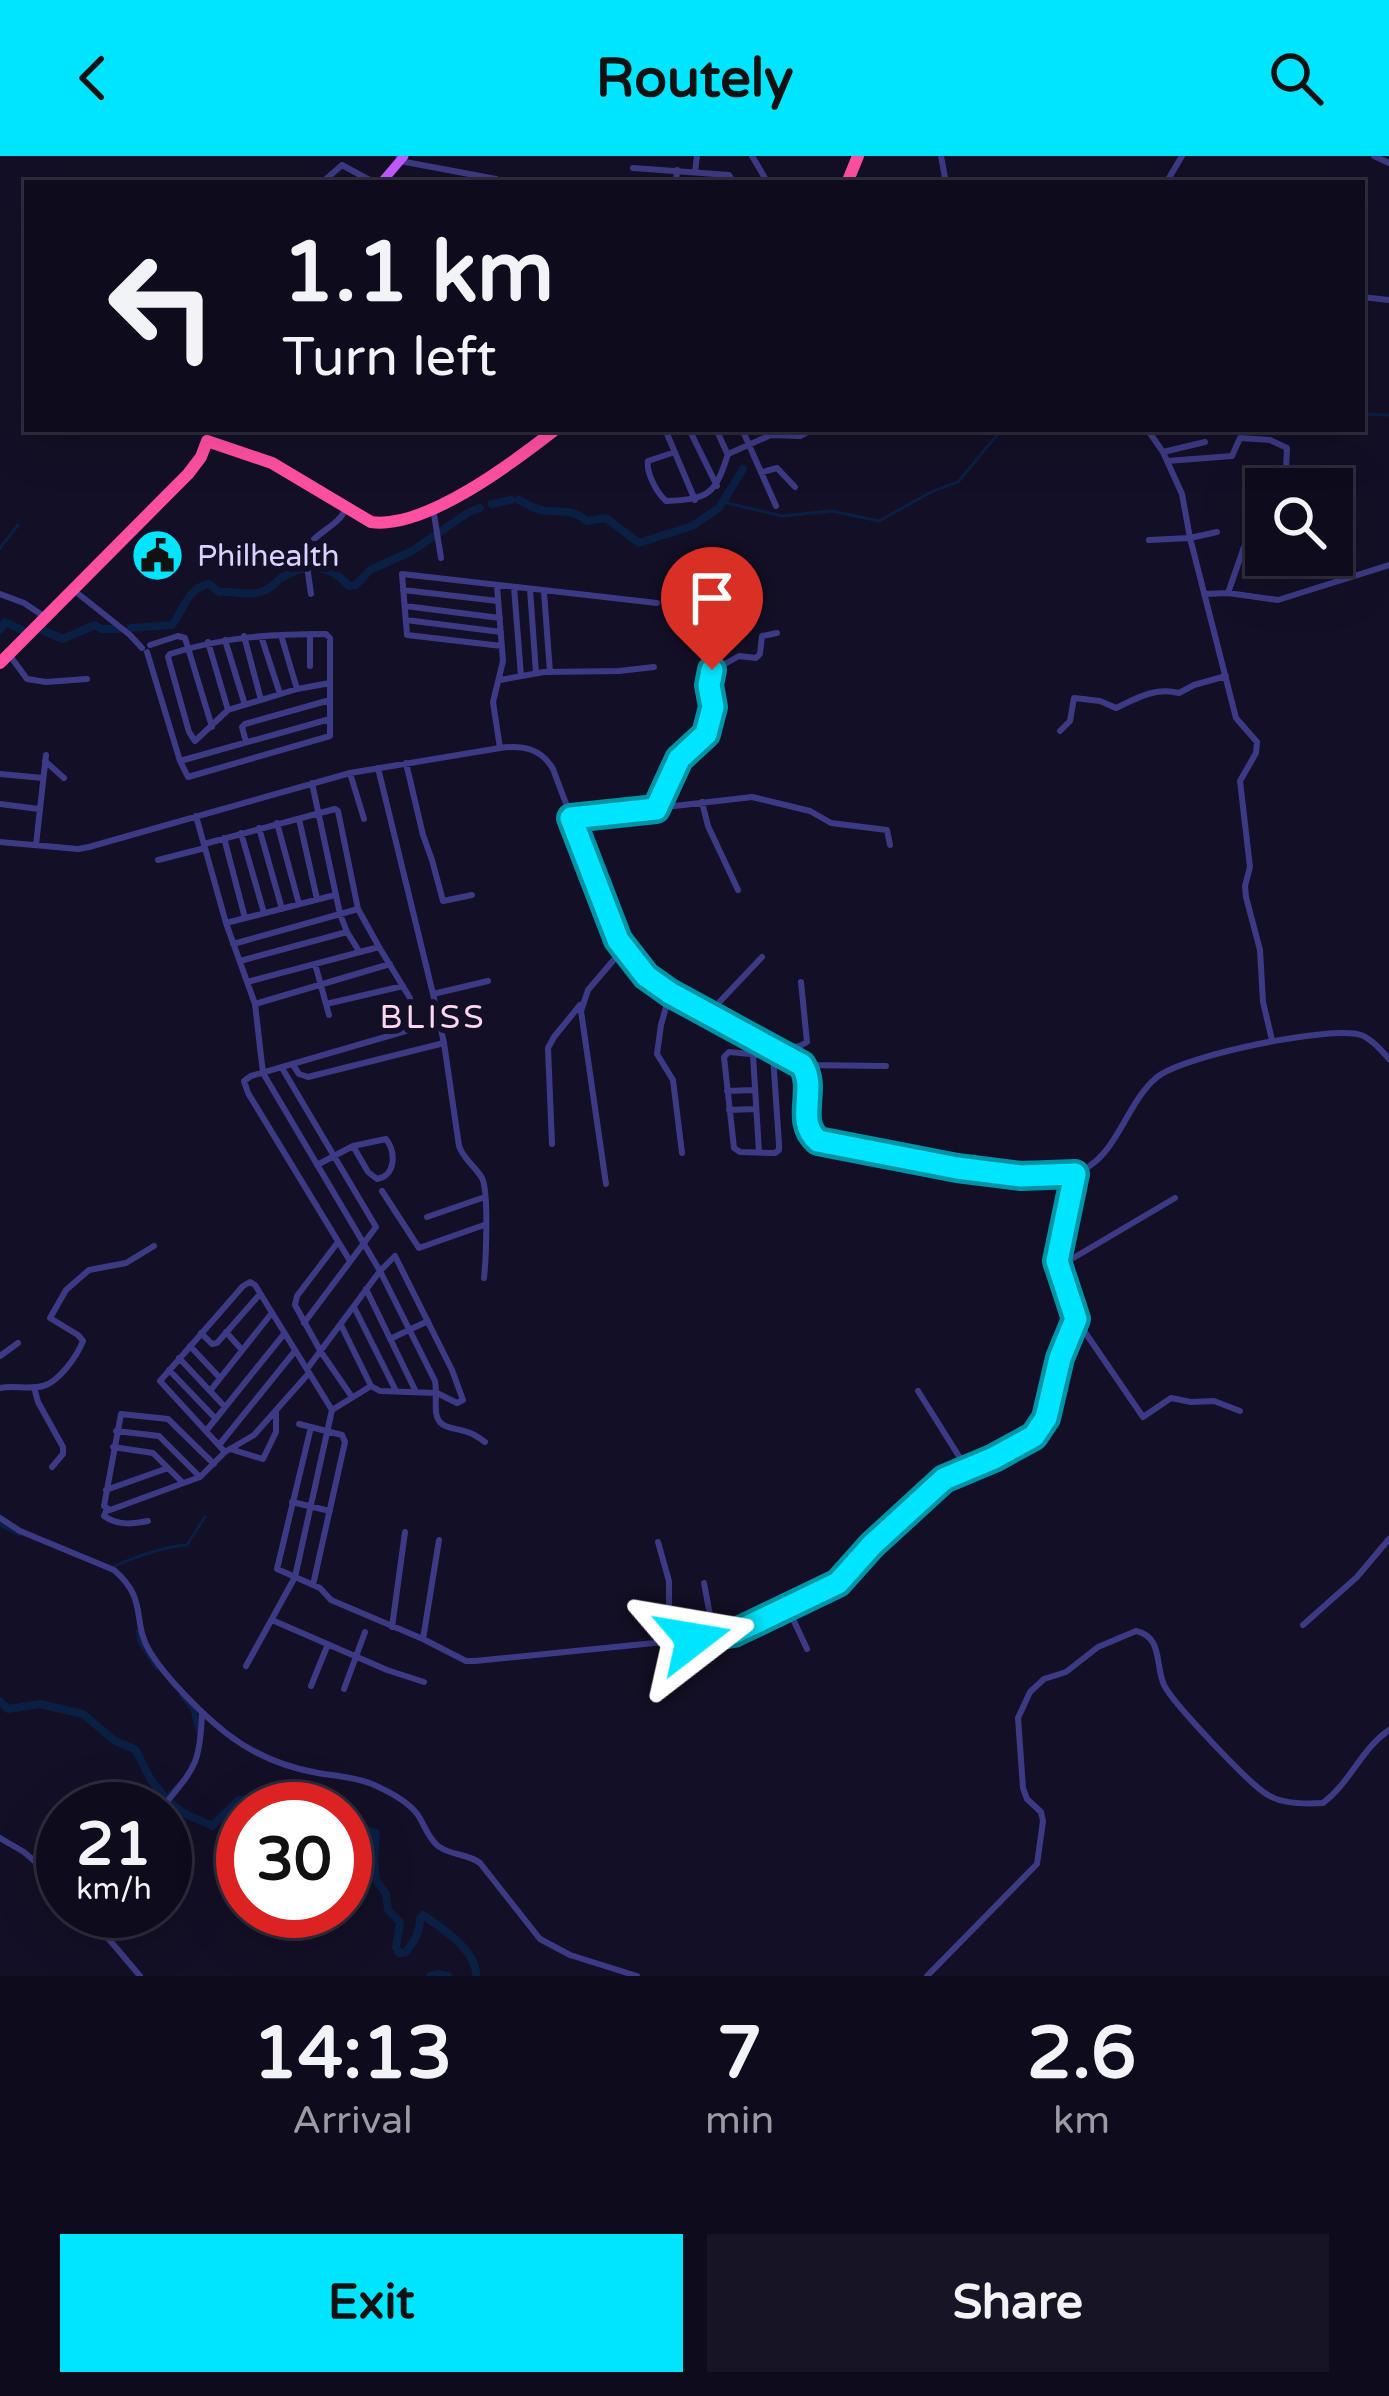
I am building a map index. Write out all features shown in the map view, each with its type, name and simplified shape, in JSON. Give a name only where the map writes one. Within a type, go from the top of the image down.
[{"type":"highway","points":[[5,658],[188,474],[201,457],[208,435],[242,454],[272,463],[382,524],[433,507],[492,476],[552,432]]},
{"type":"highway","points":[[201,457],[242,454]]},
{"type":"street","points":[[695,172],[697,156]]},
{"type":"street","points":[[1374,156],[1389,164]]},
{"type":"street","points":[[400,158],[497,180]]},
{"type":"street","points":[[325,180],[342,166],[372,180]]},
{"type":"street","points":[[633,167],[729,175],[733,180]]},
{"type":"street","points":[[676,180],[677,170]]},
{"type":"street","points":[[666,432],[695,500]]},
{"type":"street","points":[[690,432],[717,486]]},
{"type":"street","points":[[675,452],[646,464],[659,494],[666,501],[706,496],[717,486],[728,454],[717,432]]},
{"type":"street","points":[[743,432],[776,506]]},
{"type":"street","points":[[728,454],[770,432],[793,432]]},
{"type":"street","points":[[1149,432],[1182,494],[1236,718],[1258,747],[1240,782],[1250,867],[1246,897],[1260,950],[1263,1002],[1272,1042]]},
{"type":"street","points":[[1167,461],[1234,456],[1240,438],[1270,440],[1287,448],[1286,468]]},
{"type":"street","points":[[1163,452],[1205,442]]},
{"type":"street","points":[[762,472],[777,468],[795,487]]},
{"type":"street","points":[[433,507],[441,558]]},
{"type":"street","points":[[311,594],[308,546],[346,508]]},
{"type":"street","points":[[1149,540],[1217,532]]},
{"type":"street","points":[[1228,593],[1245,546]]},
{"type":"street","points":[[1204,594],[1278,600],[1389,565]]},
{"type":"street","points":[[502,646],[407,635],[402,574],[657,603]]},
{"type":"street","points":[[497,585],[503,669],[494,702],[500,748]]},
{"type":"street","points":[[514,587],[521,676]]},
{"type":"street","points":[[530,589],[536,673]]},
{"type":"street","points":[[73,590],[146,647],[180,761],[190,777],[325,740],[331,734],[330,719],[330,683],[329,637],[224,638],[168,657],[191,737],[199,740],[228,710],[330,683]]},
{"type":"street","points":[[404,590],[498,602]]},
{"type":"street","points":[[544,590],[550,672]]},
{"type":"street","points":[[0,594],[45,617]]},
{"type":"street","points":[[405,606],[500,618]]},
{"type":"street","points":[[406,620],[501,632]]},
{"type":"street","points":[[656,809],[679,759],[706,734],[713,707],[712,670],[739,656],[756,658],[762,636],[777,633]]},
{"type":"street","points":[[292,671],[311,665],[310,634]]},
{"type":"street","points":[[146,647],[182,635],[212,727]]},
{"type":"street","points":[[281,635],[297,689]]},
{"type":"street","points":[[244,636],[261,700]]},
{"type":"street","points":[[261,636],[280,694]]},
{"type":"street","points":[[224,638],[245,705]]},
{"type":"street","points":[[208,642],[228,710]]},
{"type":"street","points":[[5,658],[27,679],[87,679]]},
{"type":"street","points":[[500,680],[536,673],[654,667]]},
{"type":"street","points":[[1060,731],[1070,721],[1074,698],[1116,708],[1140,695],[1179,693],[1226,676]]},
{"type":"street","points":[[246,742],[245,724],[330,700]]},
{"type":"street","points":[[180,761],[330,719]]},
{"type":"street","points":[[0,842],[78,849],[350,773],[524,747],[543,755],[553,769],[613,929],[646,976],[802,1065],[886,1066]]},
{"type":"street","points":[[36,845],[45,758],[64,778]]},
{"type":"street","points":[[406,764],[442,899],[447,902],[472,895]]},
{"type":"street","points":[[378,768],[440,1021],[461,1154],[482,1180],[487,1242],[484,1278]]},
{"type":"street","points":[[350,773],[364,818]]},
{"type":"street","points":[[0,774],[43,778]]},
{"type":"street","points":[[312,783],[340,914],[360,952]]},
{"type":"street","points":[[571,818],[738,797],[766,799],[818,814],[831,824],[887,830],[890,845]]},
{"type":"street","points":[[702,802],[738,890]]},
{"type":"street","points":[[0,804],[39,809]]},
{"type":"street","points":[[158,860],[332,808],[338,812],[358,909],[410,998]]},
{"type":"street","points":[[196,815],[232,944],[255,1004],[263,1073],[380,1270],[435,1382],[436,1415],[442,1425],[485,1442]]},
{"type":"street","points":[[299,819],[317,899]]},
{"type":"street","points":[[277,823],[299,904]]},
{"type":"street","points":[[259,828],[282,908]]},
{"type":"street","points":[[241,833],[264,913]]},
{"type":"street","points":[[224,838],[245,918]]},
{"type":"street","points":[[226,923],[335,895]]},
{"type":"street","points":[[232,944],[358,909]]},
{"type":"street","points":[[239,962],[346,932]]},
{"type":"street","points":[[247,982],[380,946]]},
{"type":"street","points":[[552,1144],[548,1048],[597,977],[623,949]]},
{"type":"street","points":[[709,1013],[762,957]]},
{"type":"street","points":[[315,964],[329,1015]]},
{"type":"street","points":[[255,1004],[390,964]]},
{"type":"street","points":[[433,994],[488,980]]},
{"type":"street","points":[[772,1051],[779,1148],[775,1153],[740,1152],[734,1148],[725,1054],[753,1055],[772,1051],[800,1046],[808,1039],[801,982]]},
{"type":"street","points":[[326,1004],[403,986]]},
{"type":"street","points":[[670,993],[657,1054],[673,1080],[682,1153]]},
{"type":"street","points":[[582,1003],[605,1184]]},
{"type":"street","points":[[350,1261],[244,1087],[247,1079],[440,1021]]},
{"type":"street","points":[[802,1065],[810,1084],[807,1127],[812,1138],[1021,1176],[1075,1174],[1108,1149],[1138,1097],[1159,1074],[1216,1052],[1328,1034],[1359,1034],[1389,1059]]},
{"type":"street","points":[[292,1065],[304,1077],[444,1043]]},
{"type":"street","points":[[344,1050],[348,1066]]},
{"type":"street","points":[[753,1055],[759,1152]]},
{"type":"street","points":[[282,1068],[375,1223],[375,1230],[304,1323]]},
{"type":"street","points":[[727,1091],[755,1090]]},
{"type":"street","points":[[729,1110],[756,1108]]},
{"type":"street","points":[[317,1165],[352,1146],[381,1139],[388,1140],[389,1175],[372,1177],[352,1146]]},
{"type":"street","points":[[1075,1174],[1058,1268],[1076,1319],[1143,1417],[1171,1398],[1214,1400],[1240,1411]]},
{"type":"street","points":[[382,1191],[419,1248],[484,1225]]},
{"type":"street","points":[[427,1217],[485,1197]]},
{"type":"street","points":[[1058,1268],[1175,1198]]},
{"type":"street","points":[[338,1242],[295,1300],[296,1310],[352,1396]]},
{"type":"street","points":[[0,1388],[49,1385],[83,1343],[50,1318],[66,1290],[92,1269],[122,1265],[154,1246]]},
{"type":"street","points":[[225,1449],[254,1436],[393,1256],[398,1258],[463,1400],[457,1403],[437,1393],[371,1386],[341,1324]]},
{"type":"street","points":[[276,1409],[276,1433],[262,1459],[225,1449],[161,1384],[161,1378],[247,1282],[253,1283],[332,1410]]},
{"type":"street","points":[[366,1289],[416,1392]]},
{"type":"street","points":[[201,1333],[215,1344],[260,1294]]},
{"type":"street","points":[[354,1307],[396,1391]]},
{"type":"street","points":[[210,1391],[272,1313]]},
{"type":"street","points":[[311,1427],[276,1568],[323,1590],[331,1600],[466,1661],[714,1637],[734,1633],[842,1580],[872,1545],[944,1479],[1034,1436],[1076,1319]]},
{"type":"street","points":[[390,1339],[428,1321]]},
{"type":"street","points":[[226,1332],[242,1350]]},
{"type":"street","points":[[206,1431],[284,1334]]},
{"type":"street","points":[[0,1356],[18,1343]]},
{"type":"street","points":[[190,1346],[220,1378]]},
{"type":"street","points":[[148,1521],[133,1524],[104,1516],[107,1509],[200,1477],[295,1351]]},
{"type":"street","points":[[179,1358],[225,1407]]},
{"type":"street","points":[[169,1370],[216,1419]]},
{"type":"street","points":[[246,1666],[295,1577],[332,1410],[371,1386]]},
{"type":"street","points":[[34,1387],[63,1447],[52,1467]]},
{"type":"street","points":[[919,1391],[968,1468]]},
{"type":"street","points":[[107,1509],[106,1490],[122,1414],[166,1419],[214,1464]]},
{"type":"street","points":[[299,1424],[342,1435],[345,1442],[313,1585]]},
{"type":"street","points":[[116,1431],[159,1436],[200,1477]]},
{"type":"street","points":[[113,1447],[151,1453],[183,1483]]},
{"type":"street","points":[[106,1490],[168,1468]]},
{"type":"street","points":[[292,1502],[330,1511]]},
{"type":"street","points":[[0,1518],[124,1579],[136,1595],[147,1648],[202,1713],[255,1754],[295,1768],[366,1782],[402,1801],[414,1810],[436,1844],[480,1863],[540,1939],[570,1955],[638,1976]]},
{"type":"street","points":[[392,1627],[405,1532]]},
{"type":"street","points":[[1303,1625],[1357,1577],[1389,1539]]},
{"type":"street","points":[[423,1639],[439,1540]]},
{"type":"street","points":[[658,1542],[669,1581],[669,1640]]},
{"type":"street","points":[[704,1583],[714,1637]]},
{"type":"street","points":[[787,1606],[807,1649]]},
{"type":"street","points":[[272,1620],[424,1682]]},
{"type":"street","points":[[927,1976],[1036,1864],[1043,1821],[1023,1788],[1019,1712],[1039,1682],[1066,1672],[1098,1646],[1136,1631],[1148,1636],[1155,1645],[1166,1689],[1238,1768],[1274,1798],[1323,1804],[1376,1739],[1389,1730]]},
{"type":"street","points":[[344,1689],[365,1632]]},
{"type":"street","points":[[311,1686],[328,1644]]},
{"type":"street","points":[[182,1782],[196,1765],[201,1749],[202,1713]]},
{"type":"street","points":[[0,1838],[36,1861]]},
{"type":"street","points":[[108,1938],[140,1976]]},
{"type":"waterway","points":[[1365,414],[1389,415]]},
{"type":"waterway","points":[[723,502],[782,516],[832,511],[879,521],[958,482],[1000,432]]},
{"type":"waterway","points":[[519,500],[587,521],[606,518],[639,543],[692,526],[719,508],[743,469]]},
{"type":"waterway","points":[[492,504],[511,500]]},
{"type":"waterway","points":[[131,628],[172,625],[191,595],[209,584],[219,592],[255,593],[291,573],[318,568],[334,573],[349,586],[356,585],[370,570],[412,551],[480,508]]},
{"type":"waterway","points":[[0,548],[18,525]]},
{"type":"waterway","points":[[0,630],[5,622],[24,631]]},
{"type":"waterway","points":[[44,631],[63,639],[95,625],[119,629]]},
{"type":"waterway","points":[[115,1566],[187,1545],[205,1517]]},
{"type":"waterway","points":[[0,1523],[19,1533]]},
{"type":"waterway","points":[[139,1632],[157,1667]]},
{"type":"waterway","points":[[182,1695],[193,1708],[199,1731]]},
{"type":"waterway","points":[[0,1701],[8,1709],[40,1704],[83,1714],[115,1741],[135,1749],[153,1782]]},
{"type":"waterway","points":[[192,1817],[212,1826],[216,1822]]},
{"type":"waterway","points":[[372,1832],[376,1833],[376,1880],[386,1894],[388,1910],[400,1922],[399,1953],[405,1953],[414,1941],[423,1915],[465,1949],[476,1976]]},
{"type":"waterway","points":[[430,1976],[448,1976]]},
{"type":"place","name":"Philhealth","points":[[158,556]]},
{"type":"district","name":"BLISS","points":[[433,1016]]},
{"type":"route","points":[[693,1639],[734,1633],[838,1583],[944,1479],[1034,1436],[1046,1418],[1060,1358],[1076,1319],[1057,1261],[1075,1174],[1021,1176],[957,1168],[818,1141],[807,1127],[810,1084],[802,1065],[656,984],[623,949],[571,818],[656,809],[679,759],[706,734],[713,707],[712,670]]}]
